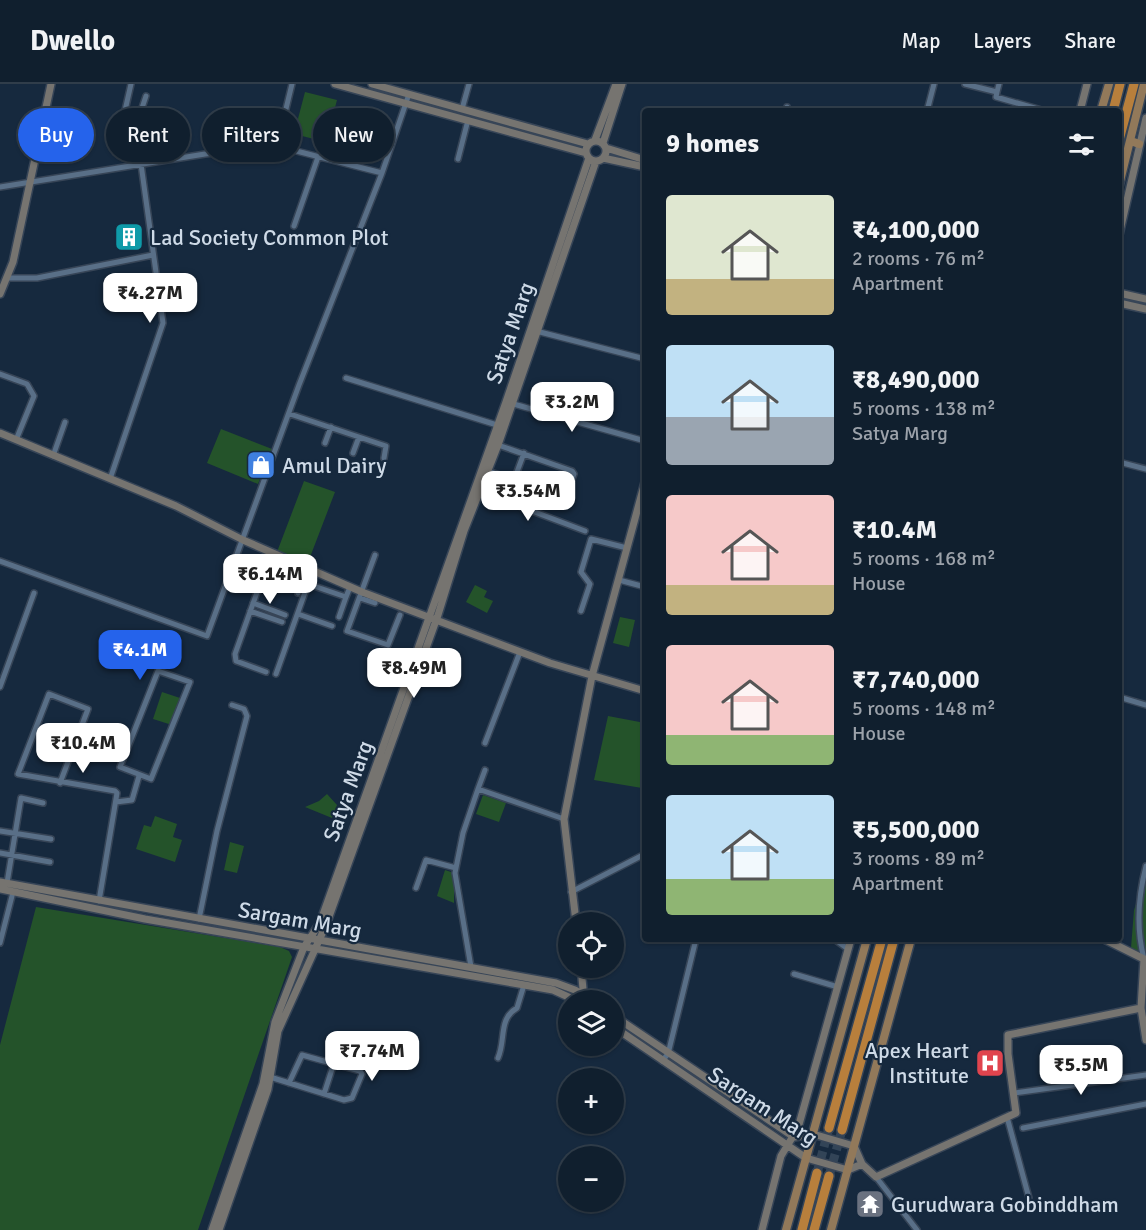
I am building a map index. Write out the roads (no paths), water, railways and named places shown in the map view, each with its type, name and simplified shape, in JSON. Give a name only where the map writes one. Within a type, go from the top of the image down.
[{"type":"highway","points":[[1114,108],[1120,84]]},
{"type":"highway","points":[[1122,129],[1134,84]]},
{"type":"highway","points":[[829,1128],[881,942]]},
{"type":"highway","points":[[842,1130],[893,942]]},
{"type":"highway","points":[[802,1230],[817,1173]]},
{"type":"highway","points":[[814,1230],[829,1176]]},
{"type":"main road","points":[[0,294],[13,262],[28,183],[51,84]]},
{"type":"main road","points":[[335,84],[468,120],[593,158],[642,166]]},
{"type":"main road","points":[[372,84],[591,142],[642,159]]},
{"type":"main road","points":[[593,158],[591,142],[616,84]]},
{"type":"main road","points":[[593,158],[604,146],[622,84]]},
{"type":"main road","points":[[1081,108],[1087,84]]},
{"type":"main road","points":[[1102,108],[1109,84]]},
{"type":"main road","points":[[1122,218],[1144,84]]},
{"type":"main road","points":[[1122,177],[1146,118]]},
{"type":"main road","name":"Satya Marg","points":[[219,1230],[263,1084],[274,1022],[304,947],[320,923],[498,445],[509,403],[593,158]]},
{"type":"main road","name":"Satya Marg","points":[[212,1230],[270,1077],[278,1031],[314,949],[320,942],[497,425],[509,403],[536,330],[555,267]]},
{"type":"main road","points":[[1122,294],[1146,299]]},
{"type":"main road","points":[[1122,304],[1146,309]]},
{"type":"main road","points":[[0,434],[176,506],[270,556],[317,572],[350,587],[361,595],[520,652],[642,690]]},
{"type":"main road","points":[[575,912],[564,819],[592,676],[642,493]]},
{"type":"main road","name":"Sargam Marg","points":[[3,882],[199,920],[556,983],[566,990]]},
{"type":"main road","name":"Sargam Marg","points":[[0,889],[314,949],[558,992]]},
{"type":"main road","points":[[762,1230],[781,1156],[794,1137],[850,942]]},
{"type":"main road","points":[[786,1230],[866,942]]},
{"type":"main road","points":[[831,1230],[910,942]]},
{"type":"main road","points":[[1110,942],[1145,959],[1141,1008],[1146,1040]]},
{"type":"main road","points":[[854,1146],[862,1164],[876,1177],[1016,1113],[1008,1035],[1141,1008]]},
{"type":"main road","name":"Sargam Marg","points":[[624,1023],[794,1137],[813,1134],[854,1146]]},
{"type":"main road","name":"Sargam Marg","points":[[624,1034],[788,1148],[806,1158],[848,1170]]},
{"type":"main road","points":[[848,1170],[862,1164]]},
{"type":"street","points":[[131,84],[124,115],[139,117],[146,96]]},
{"type":"street","points":[[286,108],[292,84]]},
{"type":"street","points":[[462,109],[468,84]]},
{"type":"street","points":[[928,108],[934,84]]},
{"type":"street","points":[[964,84],[997,92]]},
{"type":"street","points":[[999,84],[996,97],[1034,108]]},
{"type":"street","points":[[0,561],[207,636],[382,173],[409,94]]},
{"type":"street","points":[[458,159],[468,120]]},
{"type":"street","points":[[0,187],[202,156]]},
{"type":"street","points":[[294,226],[316,162]]},
{"type":"street","points":[[338,162],[382,173]]},
{"type":"street","points":[[110,479],[163,323],[141,164]]},
{"type":"street","points":[[6,278],[37,278],[153,255]]},
{"type":"street","points":[[536,330],[642,357]]},
{"type":"street","points":[[0,374],[27,384],[34,396],[16,440]]},
{"type":"street","points":[[346,378],[497,425]]},
{"type":"street","points":[[509,403],[642,440]]},
{"type":"street","points":[[290,414],[386,446],[384,458]]},
{"type":"street","points":[[54,456],[65,422]]},
{"type":"street","points":[[325,442],[331,427]]},
{"type":"street","points":[[353,453],[359,437]]},
{"type":"street","points":[[487,471],[566,496],[574,474],[572,471],[498,445]]},
{"type":"street","points":[[514,480],[524,453]]},
{"type":"street","points":[[1122,463],[1146,469]]},
{"type":"street","points":[[479,491],[585,531]]},
{"type":"street","points":[[581,611],[590,584],[581,572],[591,539],[627,548]]},
{"type":"street","points":[[375,555],[347,631],[349,634],[388,645],[400,615]]},
{"type":"street","points":[[266,672],[236,661],[235,654],[270,556]]},
{"type":"street","points":[[296,566],[303,574],[298,593]]},
{"type":"street","points":[[312,585],[317,572]]},
{"type":"street","points":[[619,580],[642,586]]},
{"type":"street","points":[[276,674],[308,585],[346,597]]},
{"type":"street","points":[[339,617],[350,587]]},
{"type":"street","points":[[0,687],[34,593]]},
{"type":"street","points":[[361,595],[375,603]]},
{"type":"street","points":[[253,603],[285,615]]},
{"type":"street","points":[[250,611],[282,622]]},
{"type":"street","points":[[298,614],[332,626]]},
{"type":"street","points":[[485,743],[520,652]]},
{"type":"street","points":[[156,672],[189,681],[154,778],[139,776],[120,767],[156,672]]},
{"type":"street","points":[[60,783],[88,709],[49,694],[18,774],[60,783],[115,791],[116,802],[99,901]]},
{"type":"street","points":[[1122,698],[1146,705]]},
{"type":"street","points":[[199,920],[217,831],[247,716],[244,709],[232,705]]},
{"type":"street","points":[[471,967],[456,867],[463,833],[485,770]]},
{"type":"street","points":[[116,802],[132,800],[139,776]]},
{"type":"street","points":[[478,789],[564,819]]},
{"type":"street","points":[[3,882],[12,855],[21,798],[43,803]]},
{"type":"street","points":[[0,831],[51,838]]},
{"type":"street","points":[[0,853],[50,862]]},
{"type":"street","points":[[572,891],[642,856]]},
{"type":"street","points":[[416,888],[426,860],[456,867]]},
{"type":"street","points":[[1145,959],[1139,939],[1139,919],[1140,889],[1146,866]]},
{"type":"street","points":[[0,943],[13,892]]},
{"type":"street","points":[[663,1061],[668,1054],[695,942]]},
{"type":"street","points":[[838,942],[849,949]]},
{"type":"street","points":[[794,974],[838,987]]},
{"type":"street","points":[[498,1058],[502,1049],[505,1019],[508,1013],[518,1008],[524,985]]},
{"type":"street","points":[[270,1077],[289,1083],[324,1094],[344,1100],[352,1098],[362,1074],[334,1063],[302,1055],[298,1057],[289,1083]]},
{"type":"street","points":[[324,1094],[334,1063]]},
{"type":"street","points":[[1014,1093],[1146,1075]]},
{"type":"street","points":[[1023,1128],[1146,1104]]},
{"type":"street","points":[[1007,1117],[1029,1198]]},
{"type":"street","points":[[876,1177],[917,1230]]},
{"type":"tunnel","points":[[817,1173],[829,1128]]},
{"type":"tunnel","points":[[829,1176],[842,1130]]},
{"type":"place","name":"Lad Society Common Plot","points":[[129,237]]},
{"type":"place","name":"Amul Dairy","points":[[261,465]]},
{"type":"place","name":"Apex Heart Institute","points":[[990,1063]]},
{"type":"place","name":"Gurudwara Gobinddham","points":[[870,1204]]}]
